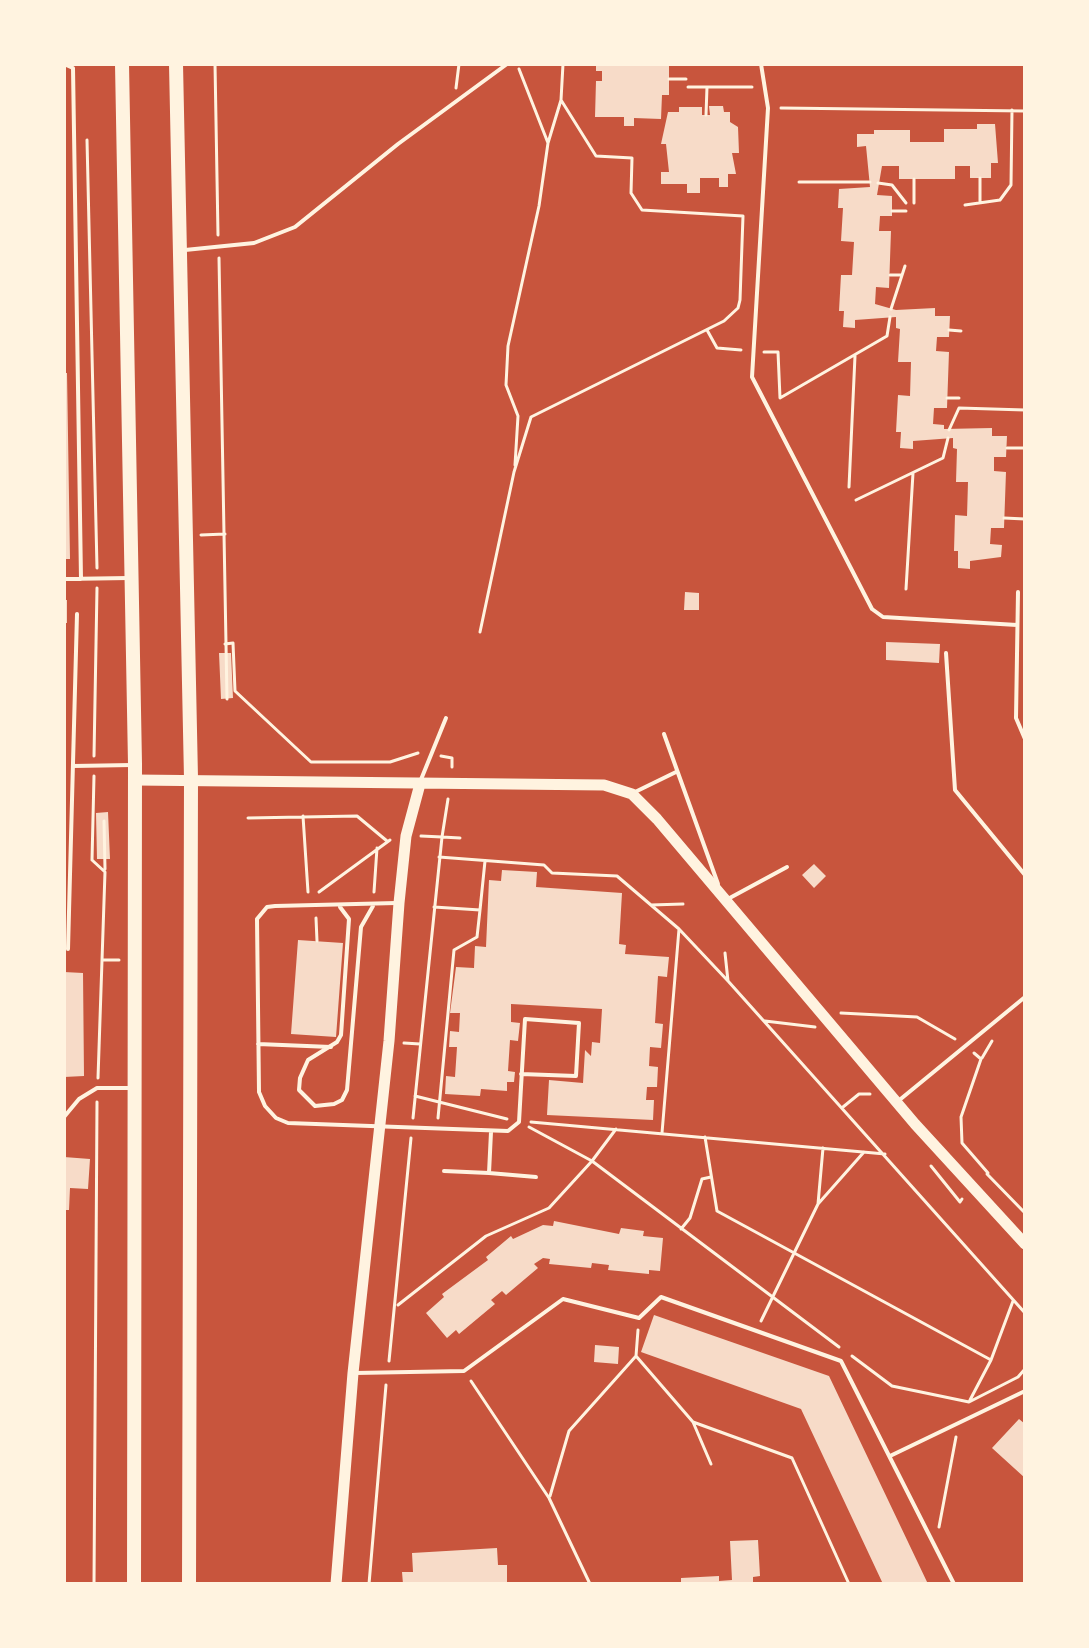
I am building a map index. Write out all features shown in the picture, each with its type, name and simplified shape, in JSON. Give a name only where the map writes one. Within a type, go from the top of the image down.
[{"type":"main road","points":[[122,64],[135,772],[134,1584]]},
{"type":"main road","points":[[176,64],[191,778],[189,1584]]},
{"type":"street","points":[[135,772],[191,778],[604,785],[632,794],[657,819],[897,1103],[1025,1244]]},
{"type":"street","points":[[336,1584],[353,1373],[381,1127],[406,836],[420,784]]},
{"type":"lane","points":[[64,64],[73,68],[81,579]]},
{"type":"lane","points":[[182,250],[254,243],[295,227],[507,64]]},
{"type":"lane","points":[[761,64],[768,108],[752,377],[872,609],[883,617],[1017,625]]},
{"type":"lane","points":[[64,579],[132,578]]},
{"type":"lane","points":[[1018,592],[1016,718],[1025,739]]},
{"type":"lane","points":[[68,949],[77,614]]},
{"type":"lane","points":[[946,653],[955,790],[1025,875]]},
{"type":"lane","points":[[420,784],[446,718]]},
{"type":"lane","points":[[664,734],[724,901],[787,867]]},
{"type":"lane","points":[[73,766],[135,772]]},
{"type":"lane","points":[[632,794],[676,772]]},
{"type":"lane","points":[[399,903],[267,907],[257,919],[259,1092],[276,1118],[288,1123],[508,1131],[519,1122],[521,1074],[525,1019],[579,1023],[576,1076],[521,1074]]},
{"type":"lane","points":[[340,907],[349,919],[341,1035],[331,1047],[308,1060],[300,1078],[299,1090],[315,1106],[342,1100],[347,1090],[361,927],[373,906]]},
{"type":"lane","points":[[897,1103],[1025,997]]},
{"type":"lane","points":[[258,1044],[331,1047]]},
{"type":"lane","points":[[64,1117],[79,1099],[97,1088],[136,1089]]},
{"type":"lane","points":[[489,1173],[491,1132]]},
{"type":"lane","points":[[444,1171],[536,1177]]},
{"type":"lane","points":[[353,1373],[464,1371],[563,1299],[639,1318],[661,1297],[841,1361],[954,1584]]},
{"type":"lane","points":[[890,1456],[1025,1391]]},
{"type":"path","points":[[215,64],[227,699]]},
{"type":"path","points":[[455,102],[459,64]]},
{"type":"path","points":[[517,64],[548,143]]},
{"type":"path","points":[[514,472],[518,416],[506,385],[508,346],[539,206],[548,143],[561,100],[563,64]]},
{"type":"path","points":[[669,79],[686,79]]},
{"type":"path","points":[[688,87],[765,87]]},
{"type":"path","points":[[706,115],[707,87]]},
{"type":"path","points":[[480,632],[514,472],[531,417],[707,330],[738,308],[743,216],[642,210],[631,193],[632,158],[596,156],[561,100]]},
{"type":"path","points":[[780,108],[1025,111]]},
{"type":"path","points":[[965,205],[1000,200],[1011,185],[1012,110]]},
{"type":"path","points":[[87,126],[97,578],[92,860],[105,872]]},
{"type":"path","points":[[980,178],[980,203]]},
{"type":"path","points":[[914,179],[914,203]]},
{"type":"path","points":[[799,182],[870,182]]},
{"type":"path","points":[[878,183],[892,185],[906,203]]},
{"type":"path","points":[[892,211],[906,211]]},
{"type":"path","points":[[891,309],[905,266]]},
{"type":"path","points":[[890,275],[902,275]]},
{"type":"path","points":[[778,352],[777,393],[780,398],[887,336],[890,317]]},
{"type":"path","points":[[707,330],[717,348]]},
{"type":"path","points":[[949,330],[961,331]]},
{"type":"path","points":[[849,487],[855,356]]},
{"type":"path","points":[[947,398],[959,398]]},
{"type":"path","points":[[949,430],[959,408],[1025,410]]},
{"type":"path","points":[[856,500],[943,458],[948,438]]},
{"type":"path","points":[[1007,448],[1025,448]]},
{"type":"path","points":[[906,589],[913,473]]},
{"type":"path","points":[[1004,518],[1025,519]]},
{"type":"path","points":[[187,535],[225,534]]},
{"type":"path","points":[[225,644],[233,643],[235,691],[311,762],[390,762],[408,753]]},
{"type":"path","points":[[369,1584],[420,1044],[452,758]]},
{"type":"path","points":[[303,816],[306,892]]},
{"type":"path","points":[[248,818],[357,816],[387,841]]},
{"type":"path","points":[[94,1584],[97,1088],[104,821]]},
{"type":"path","points":[[316,894],[387,841],[406,836],[460,838]]},
{"type":"path","points":[[373,906],[377,848]]},
{"type":"path","points":[[439,857],[544,865],[552,873],[617,876],[679,929],[728,981],[1025,1313]]},
{"type":"path","points":[[436,1130],[454,950],[477,937],[485,861]]},
{"type":"path","points":[[648,905],[683,904]]},
{"type":"path","points":[[434,907],[480,910]]},
{"type":"path","points":[[662,1133],[679,929]]},
{"type":"path","points":[[725,953],[728,981]]},
{"type":"path","points":[[765,1021],[812,1030],[831,1012],[917,1017],[981,1059]]},
{"type":"path","points":[[988,1173],[962,1143],[961,1117],[981,1059],[991,1042],[1002,1032]]},
{"type":"path","points":[[389,1041],[420,1044]]},
{"type":"path","points":[[415,1096],[519,1122],[885,1154]]},
{"type":"path","points":[[519,1122],[592,1161],[892,1386],[969,1402],[1018,1377],[1025,1369]]},
{"type":"path","points":[[396,1306],[486,1236],[549,1208],[616,1129]]},
{"type":"path","points":[[705,1137],[717,1211],[991,1360]]},
{"type":"path","points":[[818,1204],[823,1148]]},
{"type":"path","points":[[756,1331],[818,1204],[864,1152]]},
{"type":"path","points":[[681,1229],[690,1218],[702,1179],[711,1177]]},
{"type":"path","points":[[944,1537],[938,1526],[959,1422],[991,1360],[1013,1301]]},
{"type":"path","points":[[549,1498],[569,1431],[636,1356],[639,1318]]},
{"type":"path","points":[[636,1356],[693,1422],[711,1464]]},
{"type":"path","points":[[464,1371],[549,1498],[590,1584]]},
{"type":"path","points":[[693,1422],[792,1458],[849,1584]]},
{"type":"building","points":[[596,64],[669,64],[669,95],[662,95],[661,119],[634,118],[634,126],[624,126],[624,117],[595,117],[596,81],[602,81],[602,71],[596,71]]},
{"type":"building","points":[[709,106],[723,106],[724,112],[730,112],[730,122],[738,127],[739,153],[732,153],[736,174],[728,174],[728,187],[719,187],[719,178],[700,178],[700,193],[687,193],[687,184],[661,184],[661,172],[669,172],[666,144],[661,144],[668,112],[679,112],[679,107],[702,107],[702,115],[710,115]]},
{"type":"building","points":[[977,124],[995,124],[998,163],[991,163],[991,178],[970,178],[970,166],[955,166],[955,179],[899,179],[899,166],[882,166],[877,195],[892,196],[892,216],[880,216],[879,231],[891,231],[889,288],[876,287],[875,304],[896,310],[935,308],[935,316],[950,316],[949,337],[937,337],[936,351],[949,352],[947,408],[934,408],[933,424],[944,425],[944,429],[992,428],[992,436],[1007,436],[1006,457],[994,457],[994,471],[1006,472],[1004,528],[991,528],[990,544],[1002,545],[1001,557],[970,561],[970,569],[958,568],[958,551],[954,551],[955,515],[967,516],[968,482],[956,482],[957,449],[953,448],[953,438],[913,441],[913,449],[900,448],[901,432],[896,432],[898,395],[910,396],[911,362],[898,362],[900,329],[896,328],[896,317],[855,320],[855,328],[843,327],[844,311],[839,311],[841,275],[852,275],[854,242],[841,241],[843,208],[838,208],[839,189],[870,187],[866,146],[857,147],[857,134],[874,134],[874,130],[910,130],[910,142],[944,142],[944,129],[977,129]]},
{"type":"building","points":[[64,373],[67,373],[70,559],[64,559]]},
{"type":"building","points":[[685,592],[699,593],[699,610],[684,610]]},
{"type":"building","points":[[64,600],[67,600],[67,623],[64,623]]},
{"type":"building","points":[[886,642],[940,644],[939,663],[886,660]]},
{"type":"building","points":[[219,653],[231,653],[233,698],[221,699]]},
{"type":"building","points":[[108,812],[110,859],[97,859],[96,813]]},
{"type":"building","points":[[814,864],[826,876],[814,888],[802,875]]},
{"type":"building","points":[[502,870],[537,872],[536,887],[622,893],[619,944],[626,945],[625,954],[669,957],[667,977],[658,976],[655,1023],[663,1024],[661,1048],[650,1047],[649,1066],[658,1067],[657,1087],[647,1087],[646,1100],[654,1100],[653,1120],[547,1115],[549,1080],[583,1083],[585,1050],[591,1056],[592,1042],[600,1043],[602,1009],[511,1004],[511,1022],[520,1023],[518,1041],[510,1040],[508,1071],[515,1072],[514,1082],[507,1082],[507,1091],[481,1089],[480,1096],[445,1094],[446,1076],[455,1077],[457,1047],[449,1047],[450,1031],[459,1032],[460,1013],[450,1013],[456,967],[474,968],[475,946],[486,947],[489,880],[501,881]]},
{"type":"building","points":[[298,940],[343,943],[336,1037],[291,1034]]},
{"type":"building","points":[[64,972],[83,973],[84,1076],[64,1077]]},
{"type":"building","points":[[64,1157],[90,1159],[88,1189],[70,1188],[69,1210],[64,1210]]},
{"type":"building","points":[[554,1221],[619,1234],[621,1228],[644,1231],[643,1236],[663,1238],[660,1271],[649,1270],[649,1274],[608,1270],[609,1265],[592,1263],[591,1268],[549,1264],[550,1259],[543,1258],[534,1264],[538,1268],[506,1295],[502,1291],[491,1300],[495,1304],[459,1334],[456,1330],[447,1338],[426,1313],[444,1297],[442,1294],[488,1260],[486,1257],[511,1236],[513,1239],[543,1225],[553,1226]]},
{"type":"building","points":[[654,1315],[829,1376],[928,1584],[883,1584],[801,1409],[641,1352]]},
{"type":"building","points":[[595,1345],[619,1347],[618,1364],[594,1362]]},
{"type":"building","points":[[1019,1419],[1025,1424],[1025,1478],[992,1448]]},
{"type":"building","points":[[758,1540],[760,1576],[753,1577],[753,1584],[681,1584],[681,1578],[719,1576],[719,1581],[732,1580],[730,1541]]},
{"type":"building","points":[[497,1548],[498,1565],[507,1565],[507,1582],[403,1584],[402,1572],[413,1572],[412,1553]]}]
